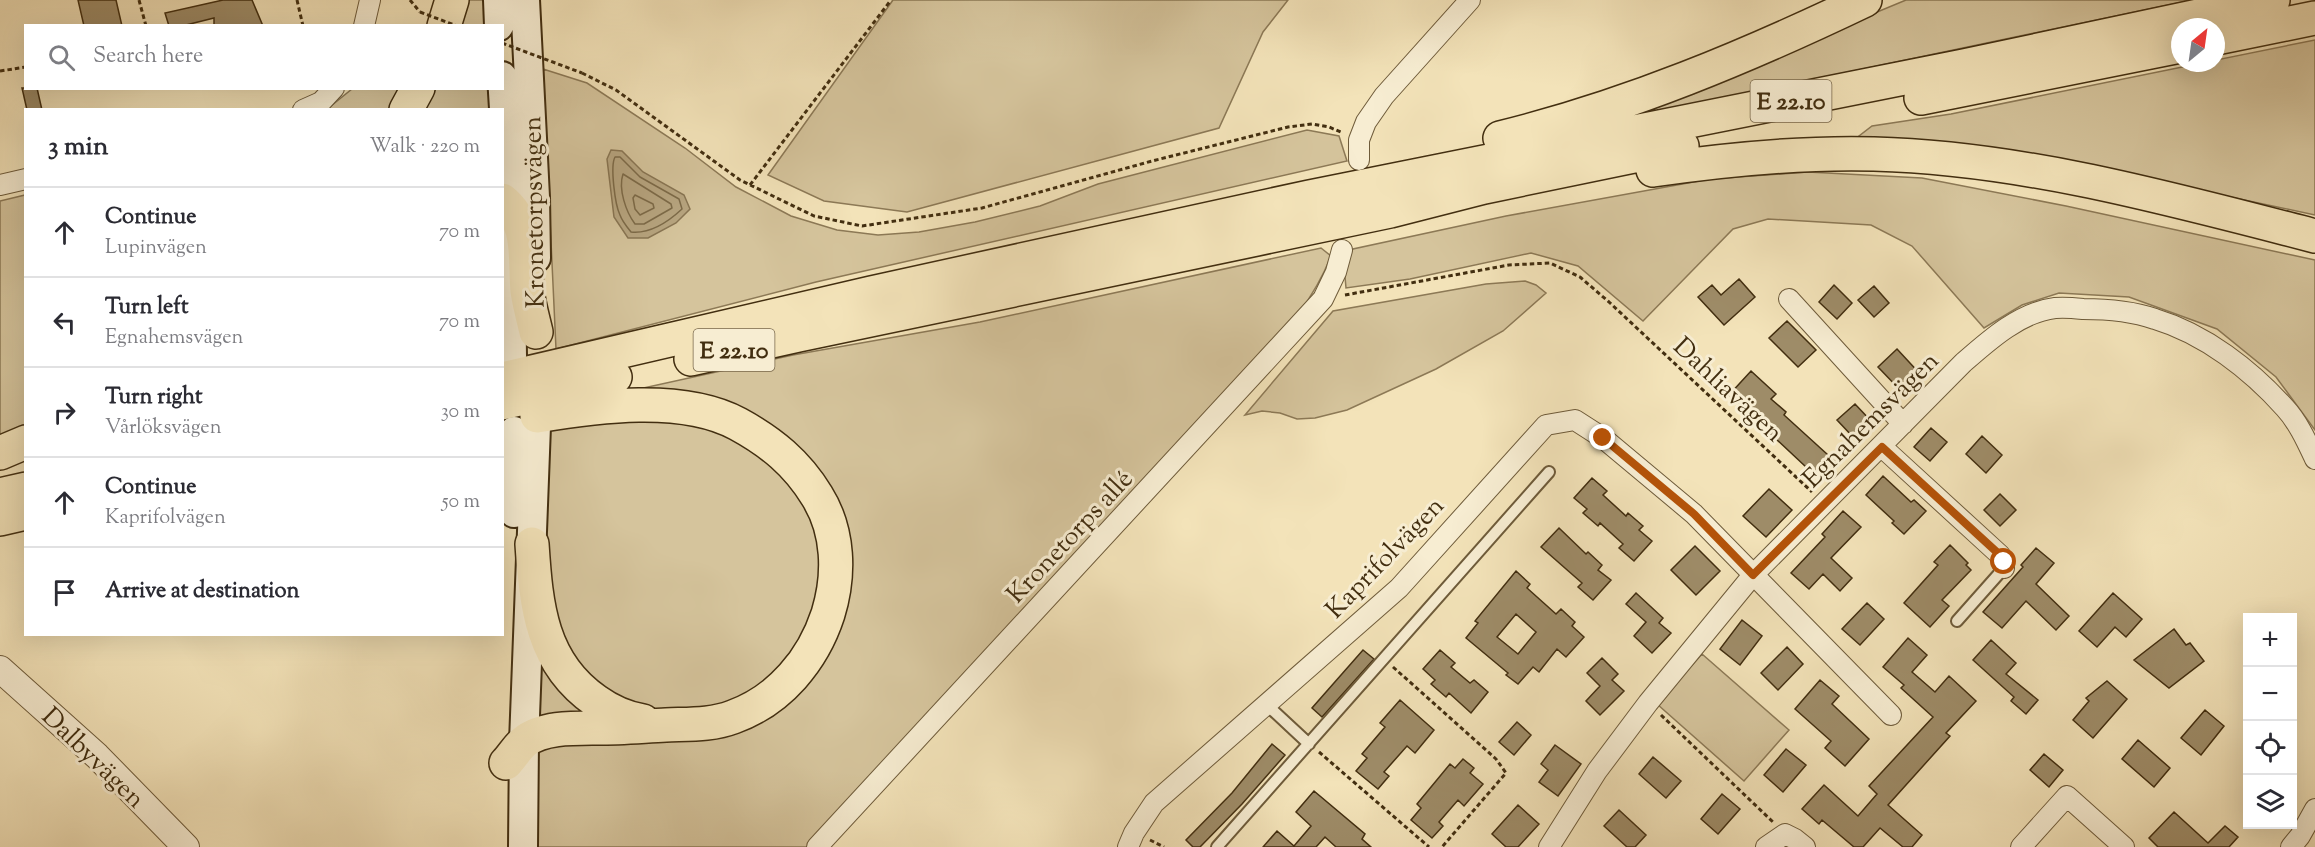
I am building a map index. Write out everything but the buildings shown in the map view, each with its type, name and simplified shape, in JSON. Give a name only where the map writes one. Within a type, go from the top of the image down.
[{"type":"highway","points":[[432,19],[453,0]]},
{"type":"highway","points":[[1309,197],[1375,172],[1528,132],[1604,108],[1714,68],[1866,0]]},
{"type":"highway","name":"E 22.10","points":[[522,355],[871,293],[1309,197],[1953,68],[2273,0]]},
{"type":"highway","points":[[2225,36],[2315,18]]},
{"type":"highway","name":"E 22.10","points":[[514,421],[799,335],[1390,211],[1484,187],[2171,47]]},
{"type":"highway","points":[[407,108],[417,90]]},
{"type":"highway","points":[[1390,211],[1514,197],[1626,173],[1700,163],[1873,154],[1984,163],[2063,177],[2187,203],[2315,236]]},
{"type":"highway","points":[[506,204],[520,219],[526,243],[527,293],[522,355]]},
{"type":"highway","points":[[514,421],[580,409],[666,406],[700,410],[734,422],[764,438],[804,475],[819,499],[831,528],[836,561],[834,594],[825,623],[810,656],[787,684],[757,705],[733,717],[702,724],[571,729],[543,733],[515,752]]},
{"type":"highway","points":[[0,453],[24,443]]},
{"type":"highway","points":[[0,495],[24,489]]},
{"type":"highway","points":[[0,519],[24,513]]},
{"type":"highway","points":[[532,544],[540,615],[548,643],[562,669],[581,691],[605,708],[628,719],[665,725]]},
{"type":"main road","points":[[498,0],[500,24]]},
{"type":"main road","name":"Kronetorpsvägen","points":[[522,355],[535,197],[525,0]]},
{"type":"main road","name":"Kronetorpsvägen","points":[[502,90],[503,108]]},
{"type":"main road","name":"Kronetorpsvägen","points":[[504,140],[506,204]]},
{"type":"main road","points":[[504,847],[515,752],[532,544],[514,421]]},
{"type":"main road","points":[[514,421],[515,752],[523,847]]},
{"type":"street","points":[[364,24],[370,0]]},
{"type":"street","points":[[1359,160],[1359,140],[1366,122],[1384,96],[1470,0]]},
{"type":"street","points":[[308,108],[321,102],[332,90]]},
{"type":"street","points":[[0,184],[24,179]]},
{"type":"street","name":"Kronetorps allé","points":[[817,847],[1323,299],[1336,273],[1342,250]]},
{"type":"street","points":[[1789,299],[1903,424]]},
{"type":"street","name":"Egnahemsvägen","points":[[1549,847],[1598,771],[1648,703],[1753,575],[1963,363],[1995,335],[2019,320],[2054,308],[2105,309],[2155,318],[2195,336],[2242,366],[2287,409],[2315,459]]},
{"type":"street","name":"Kaprifolvägen","points":[[1128,847],[1134,833],[1154,803],[1399,588],[1546,425],[1575,420],[1603,438],[1694,514],[1891,715]]},
{"type":"street","points":[[1882,447],[2000,555],[2004,568]]},
{"type":"street","name":"Dalbyvägen","points":[[0,669],[98,756],[186,847]]},
{"type":"street","points":[[2021,847],[2067,796],[2124,847]]},
{"type":"street","points":[[2291,847],[2315,809]]},
{"type":"street","points":[[1766,846],[1785,834],[1796,839],[1805,847]]},
{"type":"lane","points":[[1217,847],[1549,472]]},
{"type":"lane","points":[[1956,621],[2004,568]]},
{"type":"lane","points":[[1267,705],[1309,744]]},
{"type":"path","points":[[139,0],[145,24]]},
{"type":"path","points":[[297,0],[303,24]]},
{"type":"path","points":[[410,0],[432,19],[450,24]]},
{"type":"path","points":[[750,185],[891,0]]},
{"type":"path","points":[[504,44],[582,73],[616,90],[740,180],[814,216],[862,226],[982,208],[1174,155],[1288,127],[1312,124],[1359,140]]},
{"type":"path","points":[[0,71],[24,67]]},
{"type":"path","name":"Dahliavägen","points":[[1323,299],[1509,265],[1550,263],[1580,277],[1609,302],[1825,503]]},
{"type":"path","points":[[1384,659],[1496,759],[1506,773],[1442,847]]},
{"type":"path","points":[[1648,703],[1785,834]]},
{"type":"path","points":[[1309,744],[1429,847]]},
{"type":"shaded area","points":[[464,0],[489,0],[490,24],[458,24]]},
{"type":"shaded area","points":[[893,0],[1288,0],[1263,32],[1219,128],[907,212],[824,201],[768,175]]},
{"type":"shaded area","points":[[1906,0],[2192,0],[1590,126],[1730,73]]},
{"type":"shaded area","points":[[2315,40],[2315,215],[2216,194],[1868,143],[1859,136],[1872,126],[1951,114],[2171,69],[2171,72],[2225,72],[2225,58]]},
{"type":"shaded area","points":[[543,69],[587,83],[685,148],[736,187],[791,216],[837,230],[878,235],[919,232],[975,222],[1040,206],[1098,184],[1307,130],[1339,136],[1347,161],[816,282],[556,349]]},
{"type":"shaded area","points":[[351,90],[403,90],[392,108],[328,108]]},
{"type":"shaded area","points":[[434,90],[494,90],[495,108],[425,108]]},
{"type":"shaded area","points":[[1808,172],[1922,178],[2066,206],[2315,260],[2315,430],[2276,377],[2217,329],[2129,297],[2059,293],[2022,305],[1984,328],[1912,246],[1871,225],[1768,219],[1733,229],[1643,321],[1578,266],[1531,253],[1410,279],[1346,288],[1344,265],[1353,249],[1506,216],[1710,179]]},
{"type":"shaded area","points":[[24,195],[24,432],[0,444],[0,201]]},
{"type":"shaded area","points":[[1321,248],[1331,256],[1316,288],[1297,316],[807,847],[531,847],[537,746],[713,731],[842,608],[795,450],[598,398],[793,355],[980,322]]},
{"type":"shaded area","points":[[1525,281],[1536,285],[1546,293],[1503,331],[1436,369],[1347,410],[1315,418],[1297,419],[1280,413],[1262,411],[1245,415],[1333,311],[1486,284]]},
{"type":"shaded area","points":[[614,415],[709,422],[798,480],[826,550],[807,643],[753,698],[676,717],[611,699],[563,649],[545,555],[550,426]]},
{"type":"shaded area","points":[[535,631],[608,718],[531,726]]},
{"type":"shaded area","points":[[1702,654],[1789,730],[1744,781],[1657,704]]},
{"type":"water","points":[[611,150],[622,151],[643,172],[684,195],[690,209],[676,223],[648,238],[628,238],[614,217],[607,159]]},
{"type":"route","points":[[1603,438],[1694,514],[1753,575],[1882,447],[2000,555],[2004,562]]}]
